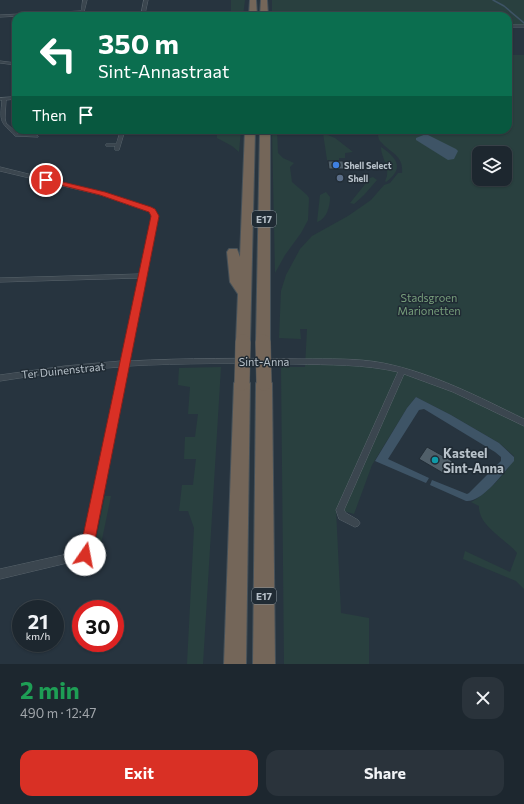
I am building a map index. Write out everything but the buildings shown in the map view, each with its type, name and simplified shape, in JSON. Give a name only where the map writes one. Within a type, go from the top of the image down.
[{"type":"highway","points":[[253,0],[253,12]]},
{"type":"highway","points":[[264,0],[264,12]]},
{"type":"highway","name":"E17","points":[[235,664],[244,294],[250,134]]},
{"type":"highway","name":"E17","points":[[264,664],[263,308],[265,134]]},
{"type":"highway","points":[[233,252],[236,282],[244,294]]},
{"type":"highway","points":[[263,308],[274,297]]},
{"type":"street","points":[[82,12],[85,0]]},
{"type":"street","points":[[144,12],[146,0]]},
{"type":"street","points":[[0,16],[12,16]]},
{"type":"street","points":[[512,26],[524,26]]},
{"type":"street","points":[[0,62],[12,64]]},
{"type":"street","points":[[12,98],[2,99],[4,123],[12,130]]},
{"type":"street","points":[[16,134],[36,136]]},
{"type":"street","points":[[108,145],[118,147],[122,134]]},
{"type":"street","points":[[0,169],[103,194],[152,211],[155,216],[85,555],[0,574]]},
{"type":"street","points":[[0,280],[142,276]]},
{"type":"street","name":"Sint-Anna","points":[[125,364],[205,361],[303,361],[362,363],[383,366],[423,376],[524,423]]},
{"type":"street","name":"Ter Duinenstraat","points":[[0,378],[54,370],[125,364]]},
{"type":"street","points":[[355,523],[342,516],[340,510],[402,371]]},
{"type":"green space","points":[[231,0],[245,0],[244,12],[231,12]]},
{"type":"green space","points":[[272,0],[524,0],[524,27],[512,27],[512,12],[272,12]]},
{"type":"green space","name":"Stadsgroen Marionetten","points":[[512,55],[524,55],[524,589],[516,581],[463,559],[465,551],[510,572],[517,553],[488,526],[483,520],[479,506],[471,502],[482,495],[503,475],[514,456],[499,443],[451,415],[416,397],[407,408],[372,465],[354,514],[336,509],[341,613],[369,618],[369,664],[284,664],[281,367],[305,367],[307,329],[300,329],[301,339],[279,338],[281,291],[286,275],[300,249],[312,236],[348,216],[371,200],[384,185],[390,183],[398,173],[402,173],[399,158],[380,141],[378,134],[512,134]]},
{"type":"green space","points":[[217,134],[241,134],[239,152],[232,146],[217,138]]},
{"type":"green space","points":[[272,134],[277,134],[278,153],[283,158],[294,163],[290,167],[292,182],[309,198],[308,220],[275,273]]},
{"type":"green space","points":[[323,134],[335,138],[353,152],[345,153],[345,158],[339,158],[339,160],[327,160]]},
{"type":"green space","points":[[381,147],[395,159],[397,163],[395,172],[386,182],[387,168]]},
{"type":"green space","points":[[373,177],[377,180],[364,195],[354,204],[350,203],[370,178]]},
{"type":"green space","points":[[326,192],[330,197],[329,208],[326,215],[317,222],[320,195]]},
{"type":"green space","points":[[221,367],[203,664],[187,664],[194,528],[188,511],[179,511],[182,485],[193,485],[196,459],[184,459],[185,437],[195,437],[198,414],[188,414],[190,387],[178,385],[179,368]]},
{"type":"green space","points":[[105,496],[111,496],[100,549],[94,550]]},
{"type":"water","points":[[426,134],[456,149],[458,151],[454,159],[448,160],[416,140],[416,138]]},
{"type":"water","points":[[416,397],[451,415],[499,443],[514,457],[514,461],[492,486],[479,497],[466,501],[430,485],[432,480],[467,494],[501,461],[501,457],[424,409],[419,410],[388,459],[429,478],[426,483],[375,461],[407,408]]},
{"type":"waterway","points":[[493,0],[511,12]]},
{"type":"waterway","points":[[512,13],[524,23]]},
{"type":"place","name":"Shell Select","points":[[336,165]]},
{"type":"place","name":"Shell","points":[[340,178]]},
{"type":"place","name":"Kasteel Sint-Anna","points":[[435,460]]},
{"type":"route","points":[[46,180],[103,194],[148,209],[154,213],[155,216],[85,555]]}]
